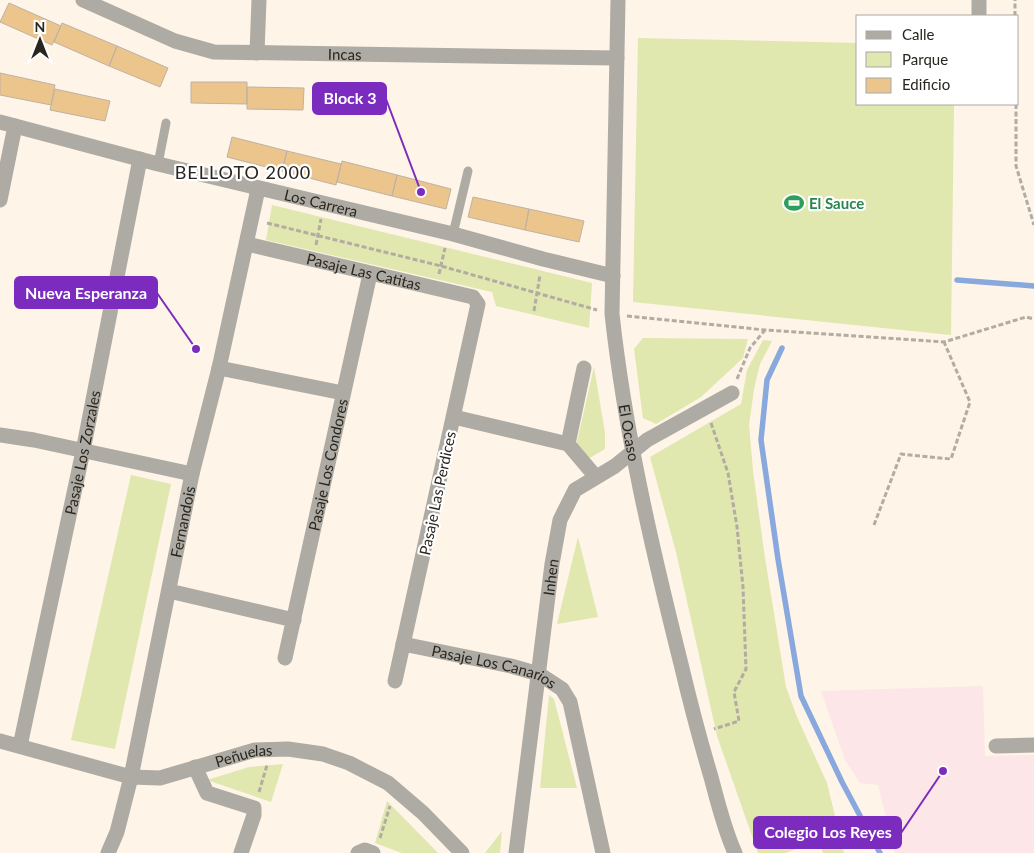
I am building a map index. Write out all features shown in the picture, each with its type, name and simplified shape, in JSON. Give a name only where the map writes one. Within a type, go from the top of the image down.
[{"type":"street","name":"Incas","points":[[83,0],[174,41],[214,52],[617,58]]},
{"type":"street","points":[[257,53],[259,0]]},
{"type":"street","name":"El Ocaso","points":[[618,0],[612,314],[631,453],[698,734],[723,822],[736,853]]},
{"type":"street","points":[[979,0],[979,15]]},
{"type":"street","name":"Los Carrera","points":[[0,122],[158,164],[450,234],[613,276]]},
{"type":"street","points":[[0,200],[15,126]]},
{"type":"street","name":"Pasaje Los Zorzales","points":[[20,746],[84,451],[140,159]]},
{"type":"street","name":"Fernandois","points":[[108,853],[116,832],[131,776],[192,474],[219,368],[253,220],[258,189]]},
{"type":"street","name":"Pasaje Las Catitas","points":[[247,244],[473,297],[478,304]]},
{"type":"street","name":"Pasaje Los Condores","points":[[285,658],[370,274]]},
{"type":"street","name":"Pasaje Las Perdices","points":[[395,681],[478,304]]},
{"type":"street","points":[[219,368],[343,393]]},
{"type":"street","points":[[568,444],[584,368]]},
{"type":"street","name":"Inhen","points":[[516,853],[560,520],[575,490],[631,453],[647,440],[732,393]]},
{"type":"street","points":[[454,417],[568,444],[596,477]]},
{"type":"street","points":[[0,435],[192,474]]},
{"type":"street","points":[[169,591],[294,620]]},
{"type":"street","name":"Pasaje Los Canarios","points":[[404,644],[511,666],[539,674],[562,689],[570,702],[603,853]]},
{"type":"street","name":"Peñuelas","points":[[0,741],[131,776],[160,778],[255,750],[288,749],[323,754],[369,772],[404,795],[462,853]]},
{"type":"street","points":[[996,746],[1034,745]]},
{"type":"street","points":[[195,767],[207,792],[254,808],[254,814],[241,853]]},
{"type":"street","points":[[358,853],[376,849]]},
{"type":"lane","points":[[158,164],[166,123]]},
{"type":"lane","points":[[450,234],[468,171]]},
{"type":"path","points":[[1015,0],[1015,15]]},
{"type":"path","points":[[1016,105],[1016,166],[1034,225]]},
{"type":"path","points":[[314,260],[324,204]]},
{"type":"path","points":[[253,220],[318,234],[441,266],[612,314],[765,330],[944,342],[1026,317],[1034,319]]},
{"type":"path","points":[[436,289],[450,234]]},
{"type":"path","points":[[534,311],[543,259]]},
{"type":"path","points":[[732,393],[750,348],[765,330]]},
{"type":"path","points":[[874,525],[901,454],[951,459],[970,402],[944,342]]},
{"type":"path","points":[[698,734],[739,721],[734,692],[746,669],[743,587],[737,527],[728,474],[715,431],[705,409]]},
{"type":"path","points":[[254,808],[271,750]]},
{"type":"path","points":[[376,849],[386,819]]},
{"type":"shaded area","points":[[983,686],[985,756],[1034,755],[1034,853],[895,853],[878,785],[860,783],[845,760],[821,691]]},
{"type":"green space","name":"El Sauce","points":[[638,38],[856,43],[856,105],[954,105],[951,335],[633,302]]},
{"type":"green space","points":[[272,205],[592,283],[589,328],[496,306],[492,292],[266,240]]},
{"type":"green space","points":[[643,338],[748,339],[743,358],[701,397],[656,424],[643,418],[634,349]]},
{"type":"green space","points":[[763,340],[772,341],[760,364],[749,425],[753,471],[765,558],[786,687],[797,717],[827,783],[844,853],[823,853],[820,841],[785,853],[758,853],[717,736],[676,552],[650,457],[741,404],[747,370]]},
{"type":"green space","points":[[594,367],[605,433],[605,449],[586,460],[576,446]]},
{"type":"green space","points":[[131,475],[171,484],[115,749],[71,740]]},
{"type":"green space","points":[[578,537],[598,617],[557,624]]},
{"type":"green space","points":[[549,695],[554,699],[577,788],[540,788]]},
{"type":"green space","points":[[283,764],[271,802],[207,780],[249,767]]},
{"type":"green space","points":[[387,801],[438,853],[402,853],[375,843]]},
{"type":"green space","points":[[502,831],[500,853],[485,853]]},
{"type":"building","points":[[9,3],[61,26],[52,45],[0,22]]},
{"type":"building","points":[[62,23],[117,46],[109,66],[54,42]]},
{"type":"building","points":[[117,46],[168,68],[160,87],[109,66]]},
{"type":"building","points":[[0,73],[55,85],[51,105],[0,95]]},
{"type":"building","points":[[191,82],[247,82],[247,104],[191,103]]},
{"type":"building","points":[[247,87],[304,88],[303,110],[247,109]]},
{"type":"building","points":[[55,89],[110,101],[105,121],[50,110]]},
{"type":"building","points":[[232,137],[287,151],[282,171],[227,157]]},
{"type":"building","points":[[287,151],[341,164],[336,185],[282,171]]},
{"type":"building","points":[[342,161],[397,175],[392,196],[337,182]]},
{"type":"building","points":[[397,175],[451,189],[446,209],[392,196]]},
{"type":"building","points":[[473,197],[529,209],[525,230],[468,217]]},
{"type":"building","points":[[529,209],[584,221],[579,242],[525,230]]},
{"type":"waterway","points":[[957,280],[1034,286]]},
{"type":"waterway","points":[[782,348],[767,380],[761,440],[778,559],[801,696],[842,782],[880,853]]},
{"type":"place","name":"Block 3","points":[[421,192]]},
{"type":"place","name":"El Sauce","points":[[794,203]]},
{"type":"place","name":"Nueva Esperanza","points":[[196,349]]},
{"type":"place","name":"Colegio Los Reyes","points":[[943,771]]},
{"type":"district","name":"BELLOTO 2000","points":[[243,172]]}]
